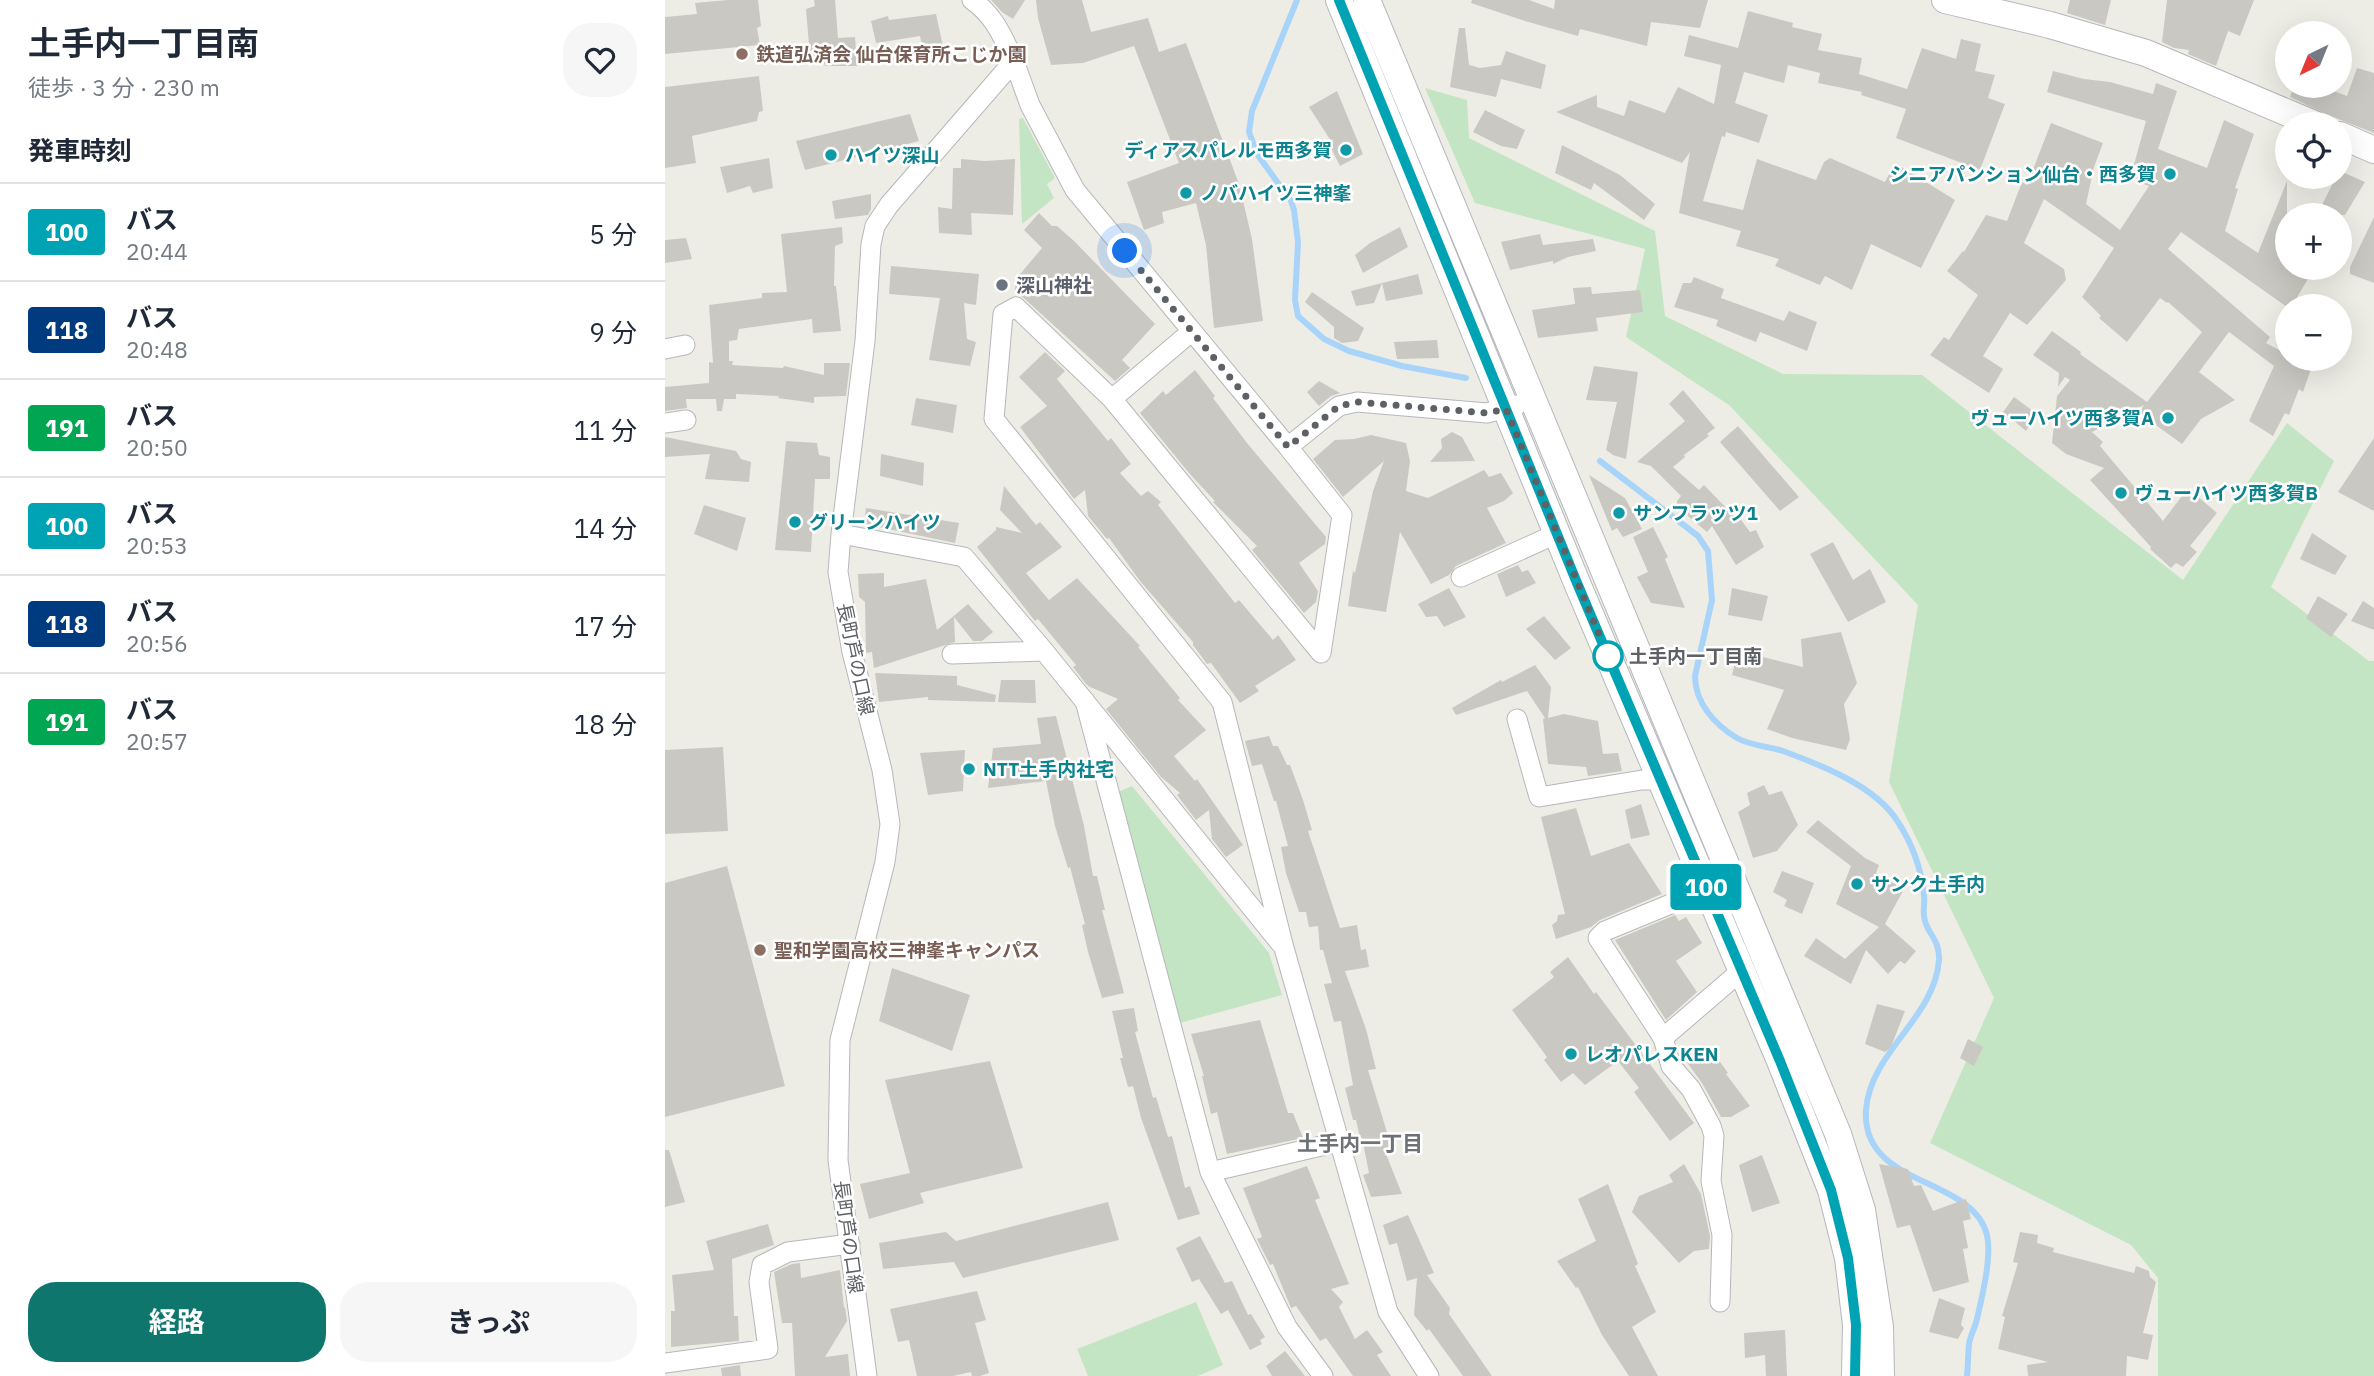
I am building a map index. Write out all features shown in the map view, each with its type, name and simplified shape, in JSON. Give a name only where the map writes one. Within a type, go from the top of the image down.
[{"type":"street","points":[[972,0],[982,7],[1000,29],[1030,105],[1075,190],[1342,515],[1321,653],[1112,399],[1016,307],[1003,314],[994,419],[1222,702],[1284,948],[1388,1312],[1429,1376]]},
{"type":"street","points":[[1339,0],[1831,1190],[1848,1258],[1856,1325],[1855,1376]]},
{"type":"street","points":[[1945,0],[2050,25],[2145,53],[2285,112]]},
{"type":"street","points":[[1371,3],[1838,1134],[1862,1210],[1879,1327],[1881,1376]]},
{"type":"street","name":"長町芦の口線","points":[[867,1376],[838,1160],[840,1040],[885,862],[890,824],[882,770],[852,652],[838,572],[857,412],[871,244],[875,226],[889,205],[1014,61]]},
{"type":"street","points":[[2352,140],[2374,150]]},
{"type":"street","points":[[1112,399],[1191,332]]},
{"type":"street","points":[[665,349],[685,345]]},
{"type":"street","points":[[1288,447],[1339,406],[1357,402],[1487,413],[1533,400]]},
{"type":"street","points":[[665,423],[686,421]]},
{"type":"street","points":[[1461,577],[1558,533]]},
{"type":"street","points":[[841,534],[964,557],[1085,701],[1284,948]]},
{"type":"street","points":[[952,654],[1044,651]]},
{"type":"street","points":[[1085,701],[1210,1171],[1287,1327],[1323,1376]]},
{"type":"street","points":[[1517,719],[1539,797],[1642,780],[1661,780]]},
{"type":"street","points":[[1230,882],[1262,860]]},
{"type":"street","points":[[1707,889],[1605,931],[1598,938],[1663,1038],[1671,1066],[1691,1089],[1711,1126],[1714,1136],[1711,1181],[1723,1235],[1720,1302]]},
{"type":"street","points":[[1663,1038],[1741,971]]},
{"type":"street","points":[[1210,1171],[1338,1142]]},
{"type":"street","points":[[665,1363],[768,1349],[759,1282],[762,1265],[788,1252],[850,1244]]},
{"type":"green space","points":[[1425,88],[1467,100],[1469,138],[1655,231],[1665,316],[1783,374],[1922,375],[2183,580],[2287,423],[2334,461],[2271,587],[2369,661],[2374,661],[2374,1376],[2158,1376],[2158,1278],[2131,1245],[1930,1143],[1994,998],[1889,782],[1918,605],[1729,405],[1626,337],[1645,249],[1475,203]]},
{"type":"green space","points":[[1023,118],[1055,178],[1047,184],[1054,198],[1022,224],[1019,119]]},
{"type":"green space","points":[[1132,786],[1269,953],[1282,995],[1180,1023],[1118,792]]},
{"type":"green space","points":[[1196,1302],[1223,1365],[1198,1376],[1088,1376],[1077,1349]]},
{"type":"building","points":[[758,0],[761,26],[757,28],[760,45],[665,54],[665,17],[697,14],[695,3]]},
{"type":"building","points":[[814,0],[835,0],[838,38],[855,37],[857,66],[825,66],[822,56],[810,57],[806,9],[815,6]]},
{"type":"building","points":[[991,0],[1025,0],[1013,19]]},
{"type":"building","name":"ノバハイツ三神峯","points":[[1036,0],[1082,0],[1091,32],[1148,18],[1159,52],[1186,43],[1239,184],[1252,239],[1263,321],[1214,328],[1206,245],[1196,203],[1162,212],[1164,223],[1144,230],[1127,182],[1179,163],[1134,46],[1083,63],[1051,65]]},
{"type":"building","points":[[1472,0],[1529,0],[1554,9],[1555,0],[1708,0],[1700,28],[1651,22],[1647,46],[1580,29],[1578,36],[1471,3]]},
{"type":"building","points":[[2070,0],[2111,0],[2105,25],[2067,13]]},
{"type":"building","points":[[2167,0],[2254,0],[2240,36],[2228,31],[2216,66],[2188,54],[2189,50],[2174,48],[2162,42]]},
{"type":"building","points":[[1748,11],[1793,23],[1792,27],[1822,34],[1818,50],[1862,58],[1859,74],[1907,89],[1922,48],[1956,59],[1961,39],[1981,44],[1975,71],[1995,75],[1988,98],[2005,104],[1980,170],[1896,138],[1906,109],[1861,95],[1862,92],[1818,83],[1820,73],[1788,65],[1784,83],[1744,72],[1735,103],[1768,115],[1759,143],[1726,132],[1725,137],[1722,136],[1703,201],[1743,210],[1757,159],[1816,180],[1824,162],[1830,158],[1885,182],[1895,163],[1955,200],[1921,268],[1871,244],[1852,290],[1825,276],[1820,285],[1775,266],[1779,259],[1736,246],[1741,231],[1679,213],[1690,152],[1682,163],[1556,112],[1597,95],[1597,107],[1624,116],[1629,100],[1665,113],[1678,87],[1714,104],[1721,65],[1684,56],[1689,35],[1738,48]]},
{"type":"building","points":[[936,14],[944,51],[924,56],[920,36],[876,43],[871,21],[888,16],[889,20]]},
{"type":"building","points":[[1459,28],[1465,28],[1469,65],[1480,68],[1501,65],[1506,51],[1546,65],[1541,89],[1501,79],[1496,97],[1450,87]]},
{"type":"building","points":[[2357,68],[2374,73],[2374,133],[2352,124],[2352,112],[2322,112],[2292,98],[2352,98],[2352,82]]},
{"type":"building","points":[[2053,71],[2153,94],[2156,83],[2177,91],[2158,149],[2207,168],[2224,120],[2254,134],[2235,188],[2238,189],[2225,231],[2258,253],[2275,211],[2275,280],[2307,280],[2299,294],[2275,294],[2275,299],[2181,232],[2168,249],[2270,337],[2266,343],[2275,348],[2275,371],[2310,371],[2303,392],[2299,389],[2289,415],[2285,413],[2273,436],[2249,421],[2274,366],[2229,332],[2199,372],[2235,400],[2201,419],[2182,444],[2139,413],[2144,405],[2092,432],[2103,442],[2100,446],[2163,521],[2188,488],[2217,513],[2190,546],[2197,552],[2183,567],[2176,563],[2171,568],[2150,549],[2090,480],[2104,468],[2066,454],[2052,443],[2057,396],[2070,380],[2065,377],[2058,387],[2059,373],[2033,355],[2052,331],[2147,402],[2202,332],[2160,298],[2127,342],[2099,318],[2101,316],[2082,297],[2114,248],[2044,199],[2024,243],[2064,269],[2066,280],[2027,325],[2010,313],[1983,356],[2003,369],[1989,393],[1930,355],[1944,337],[1949,340],[1978,295],[1947,271],[1964,252],[1986,215],[2007,221],[2022,182],[2027,185],[2051,123],[2103,143],[2094,167],[2086,204],[2120,230],[2149,186],[2130,179],[2146,121],[2047,92]]},
{"type":"building","points":[[759,76],[763,111],[759,112],[757,121],[692,136],[696,163],[665,168],[665,87]]},
{"type":"building","points":[[1337,91],[1363,154],[1340,166],[1330,146],[1333,144],[1309,107]]},
{"type":"building","points":[[1485,110],[1525,130],[1517,149],[1501,146],[1473,132]]},
{"type":"building","name":"ハイツ深山","points":[[910,114],[919,141],[805,170],[796,141]]},
{"type":"building","points":[[1562,145],[1620,175],[1655,204],[1644,220],[1594,183],[1591,190],[1555,173]]},
{"type":"building","points":[[769,158],[773,188],[753,193],[750,186],[727,193],[720,167]]},
{"type":"building","points":[[961,159],[1015,159],[1013,215],[971,213],[972,235],[939,233],[938,207],[952,209],[953,168],[961,168]]},
{"type":"building","points":[[2352,176],[2365,182],[2352,203],[2323,203],[2330,189],[2352,189]]},
{"type":"building","points":[[2284,189],[2287,189],[2287,203],[2278,203]]},
{"type":"building","points":[[871,194],[871,209],[868,215],[835,219],[832,201]]},
{"type":"building","points":[[1039,213],[1074,241],[1155,324],[1122,360],[1130,368],[1115,381],[1015,290],[1016,279],[1042,248],[1024,230]]},
{"type":"building","points":[[2374,217],[2374,283],[2352,275],[2352,263]]},
{"type":"building","points":[[842,227],[843,243],[835,246],[834,286],[841,331],[813,333],[812,319],[739,329],[737,340],[729,341],[729,361],[733,361],[732,365],[784,366],[824,375],[824,363],[850,363],[846,396],[814,397],[814,403],[778,398],[779,396],[736,394],[736,399],[724,399],[722,411],[717,411],[716,399],[686,399],[687,408],[665,411],[665,387],[709,383],[709,362],[713,363],[709,305],[762,298],[762,293],[787,292],[781,234]]},
{"type":"building","points":[[1400,227],[1408,247],[1363,273],[1355,255],[1370,243]]},
{"type":"building","points":[[1540,234],[1543,245],[1593,239],[1596,251],[1568,257],[1553,264],[1553,261],[1510,270],[1501,242]]},
{"type":"building","points":[[686,238],[692,259],[665,263],[665,240]]},
{"type":"building","points":[[891,266],[979,274],[976,305],[964,303],[967,339],[976,342],[970,366],[929,360],[940,298],[889,294]]},
{"type":"building","points":[[1418,274],[1423,294],[1386,301],[1382,283]]},
{"type":"building","points":[[1694,277],[1724,289],[1721,298],[1784,321],[1789,311],[1817,322],[1807,351],[1760,332],[1756,342],[1716,326],[1718,320],[1674,307],[1683,283],[1691,283]]},
{"type":"building","points":[[1382,283],[1374,303],[1356,306],[1351,291]]},
{"type":"building","points":[[1591,287],[1592,294],[1640,290],[1643,312],[1596,318],[1598,331],[1538,338],[1532,310],[1575,304],[1573,288]]},
{"type":"building","points":[[1312,292],[1364,328],[1358,341],[1342,343],[1334,338],[1334,327],[1305,302]]},
{"type":"building","points":[[1437,340],[1439,358],[1397,359],[1394,342]]},
{"type":"building","points":[[1045,352],[1065,371],[1057,379],[1108,441],[1111,438],[1131,464],[1120,473],[1141,496],[1148,491],[1161,502],[1158,505],[1235,603],[1239,600],[1273,640],[1278,635],[1296,660],[1255,686],[1259,691],[1240,703],[1211,663],[1207,664],[1193,642],[1088,516],[1085,490],[1074,499],[1020,427],[1047,406],[1019,377]]},
{"type":"building","points":[[1594,366],[1638,372],[1626,459],[1606,450],[1617,402],[1586,400]]},
{"type":"building","points":[[1195,370],[1247,443],[1326,537],[1325,544],[1299,563],[1318,591],[1316,602],[1304,613],[1252,550],[1257,546],[1213,502],[1215,501],[1140,413],[1163,391],[1166,395]]},
{"type":"building","points":[[1319,381],[1340,393],[1331,396],[1319,406],[1307,392]]},
{"type":"building","points":[[1683,390],[1715,428],[1673,467],[1699,490],[1704,485],[1737,519],[1739,517],[1750,532],[1756,530],[1764,547],[1736,565],[1712,526],[1707,532],[1677,507],[1681,496],[1651,466],[1637,462],[1685,421],[1669,404]]},
{"type":"building","points":[[2014,397],[2037,414],[2026,431],[2003,412]]},
{"type":"building","points":[[916,398],[957,405],[953,433],[911,425]]},
{"type":"building","points":[[1738,426],[1799,497],[1780,511],[1720,442]]},
{"type":"building","points":[[1452,432],[1462,437],[1475,461],[1430,462],[1442,448],[1441,439]]},
{"type":"building","points":[[1371,435],[1406,443],[1410,461],[1406,491],[1428,498],[1484,470],[1489,477],[1501,473],[1513,493],[1504,501],[1487,508],[1506,543],[1456,566],[1449,575],[1431,584],[1400,532],[1386,612],[1348,606],[1353,571],[1355,573],[1373,491],[1384,461],[1343,497],[1313,459],[1335,440]]},
{"type":"building","points":[[665,437],[736,451],[741,459],[751,462],[749,482],[705,479],[710,454],[665,457]]},
{"type":"building","points":[[2374,438],[2374,511],[2338,492]]},
{"type":"building","points":[[786,441],[817,443],[819,455],[830,457],[830,479],[815,479],[811,552],[775,550]]},
{"type":"building","points":[[881,454],[924,463],[923,486],[880,476]]},
{"type":"building","name":"サンフラッツ1","points":[[1589,475],[1625,498],[1642,529],[1623,537],[1617,528],[1612,531]]},
{"type":"building","points":[[1004,486],[1036,525],[1040,522],[1062,547],[1026,573],[1049,600],[1077,578],[1140,646],[1138,647],[1180,698],[1178,700],[1206,730],[1174,756],[1195,781],[1197,779],[1243,845],[1226,857],[1212,839],[1209,810],[1196,820],[1177,795],[1180,793],[1161,777],[1106,709],[1118,699],[1086,684],[1073,667],[1076,665],[1038,619],[1035,621],[977,547],[996,527],[1022,533],[1000,510]]},
{"type":"building","points":[[704,505],[746,518],[737,551],[694,534]]},
{"type":"building","points":[[866,508],[959,523],[955,543],[864,524]]},
{"type":"building","points":[[1653,527],[1668,557],[1665,559],[1685,608],[1651,603],[1637,577],[1648,572],[1633,537]]},
{"type":"building","points":[[2312,533],[2347,556],[2335,575],[2300,559]]},
{"type":"building","points":[[1833,542],[1853,580],[1870,569],[1886,602],[1848,622],[1810,554]]},
{"type":"building","points":[[1518,565],[1522,572],[1528,570],[1536,583],[1506,597],[1497,574]]},
{"type":"building","points":[[884,573],[884,587],[926,579],[937,630],[968,604],[993,632],[982,641],[973,641],[954,617],[955,642],[874,668],[872,652],[866,653],[865,602],[859,597],[858,574]]},
{"type":"building","points":[[1449,588],[1466,617],[1444,627],[1437,616],[1426,617],[1418,604]]},
{"type":"building","points":[[1732,588],[1768,596],[1762,621],[1728,615]]},
{"type":"building","points":[[2318,596],[2348,614],[2331,637],[2306,618]]},
{"type":"building","points":[[2363,601],[2374,608],[2374,630],[2351,621]]},
{"type":"building","points":[[1544,616],[1571,648],[1555,660],[1526,629]]},
{"type":"building","points":[[1841,632],[1857,683],[1844,704],[1850,739],[1846,750],[1792,738],[1767,729],[1784,690],[1732,675],[1738,651],[1803,667],[1801,639]]},
{"type":"building","points":[[1535,665],[1551,687],[1548,718],[1564,714],[1598,721],[1603,754],[1618,753],[1622,771],[1588,776],[1586,767],[1548,764],[1545,718],[1527,691],[1456,715],[1452,708],[1501,680],[1502,682]]},
{"type":"building","points":[[875,673],[957,676],[957,685],[996,695],[995,702],[928,700],[928,697],[879,702]]},
{"type":"building","points":[[1001,680],[1035,680],[1036,703],[998,702]]},
{"type":"building","points":[[1056,716],[1084,826],[1093,876],[1097,876],[1105,910],[1102,910],[1124,993],[1102,998],[1088,952],[1082,925],[1085,924],[1070,867],[1068,868],[1055,826],[1046,781],[988,788],[993,748],[1041,744],[1037,718]]},
{"type":"building","points":[[1269,736],[1273,746],[1278,746],[1287,765],[1290,765],[1303,800],[1312,830],[1308,831],[1340,928],[1357,925],[1361,950],[1366,949],[1369,967],[1345,971],[1366,1029],[1376,1069],[1368,1070],[1393,1152],[1386,1154],[1402,1194],[1371,1197],[1363,1175],[1369,1173],[1362,1138],[1356,1120],[1353,1120],[1345,1088],[1353,1085],[1341,1021],[1334,1022],[1324,984],[1332,983],[1323,950],[1320,950],[1318,926],[1309,927],[1306,912],[1299,912],[1286,873],[1281,847],[1288,846],[1276,801],[1262,764],[1252,766],[1245,741]]},
{"type":"building","points":[[723,747],[728,831],[665,834],[665,750]]},
{"type":"building","points":[[965,750],[963,791],[928,795],[920,753]]},
{"type":"building","points":[[1764,785],[1769,795],[1782,791],[1798,825],[1777,851],[1753,858],[1738,812],[1750,805],[1747,793]]},
{"type":"building","points":[[1641,804],[1650,835],[1631,839],[1625,810]]},
{"type":"building","points":[[1576,808],[1591,856],[1629,843],[1662,894],[1600,920],[1591,927],[1556,939],[1552,925],[1557,921],[1558,915],[1565,914],[1541,817]]},
{"type":"building","points":[[1818,820],[1865,858],[1879,865],[1876,873],[1904,889],[1885,924],[1916,951],[1905,964],[1900,961],[1888,974],[1866,950],[1851,984],[1804,956],[1816,938],[1845,959],[1879,927],[1836,904],[1851,866],[1806,832]]},
{"type":"building","points":[[727,866],[785,1086],[665,1117],[665,883]]},
{"type":"building","points":[[1782,871],[1814,883],[1802,914],[1784,906],[1787,900],[1773,892]]},
{"type":"building","points":[[1675,915],[1679,921],[1686,917],[1702,943],[1676,961],[1697,992],[1666,1020],[1615,940]]},
{"type":"building","points":[[1568,957],[1694,1123],[1670,1141],[1634,1092],[1639,1088],[1618,1061],[1585,1085],[1573,1073],[1561,1082],[1544,1060],[1547,1057],[1512,1010],[1554,977],[1550,972]]},
{"type":"building","points":[[892,968],[970,995],[952,1051],[879,1021]]},
{"type":"building","points":[[1877,1004],[1905,1011],[1891,1047],[1885,1052],[1865,1044]]},
{"type":"building","points":[[1134,1008],[1138,1031],[1135,1032],[1153,1098],[1156,1097],[1168,1137],[1172,1136],[1185,1188],[1190,1186],[1200,1214],[1178,1220],[1141,1118],[1133,1086],[1128,1087],[1120,1058],[1123,1058],[1112,1011]]},
{"type":"building","points":[[1260,1020],[1288,1113],[1293,1113],[1303,1138],[1227,1154],[1217,1112],[1211,1114],[1204,1076],[1191,1034]]},
{"type":"building","points":[[1968,1039],[1983,1047],[1974,1066],[1960,1058]]},
{"type":"building","points":[[1708,1045],[1750,1106],[1731,1117],[1721,1117],[1686,1061]]},
{"type":"building","points":[[990,1061],[1023,1168],[920,1193],[924,1203],[869,1219],[860,1184],[910,1173],[885,1080]]},
{"type":"building","points":[[665,1150],[669,1150],[685,1202],[665,1207]]},
{"type":"building","points":[[1762,1155],[1780,1203],[1752,1212],[1739,1165]]},
{"type":"building","points":[[1684,1164],[1701,1194],[1710,1236],[1709,1249],[1694,1251],[1679,1263],[1632,1212],[1639,1196],[1673,1182],[1669,1175]]},
{"type":"building","points":[[1879,1164],[1908,1169],[1914,1186],[1921,1185],[1933,1211],[1966,1199],[1971,1219],[1963,1221],[1968,1248],[1963,1249],[1969,1282],[1933,1292],[1910,1225],[1897,1228]]},
{"type":"building","points":[[1307,1166],[1320,1198],[1315,1200],[1349,1284],[1331,1289],[1343,1302],[1339,1307],[1355,1339],[1367,1330],[1383,1352],[1377,1355],[1391,1376],[1353,1376],[1326,1338],[1320,1341],[1296,1306],[1291,1308],[1273,1264],[1270,1265],[1257,1239],[1262,1237],[1243,1188]]},
{"type":"building","points":[[1608,1184],[1638,1264],[1635,1266],[1656,1312],[1632,1327],[1658,1376],[1629,1376],[1602,1335],[1578,1287],[1576,1288],[1557,1261],[1596,1241],[1578,1199]]},
{"type":"building","points":[[1108,1202],[1119,1240],[963,1278],[954,1262],[883,1269],[879,1243],[946,1232],[956,1241]]},
{"type":"building","points":[[1408,1215],[1434,1273],[1427,1275],[1450,1308],[1449,1314],[1492,1376],[1463,1376],[1429,1329],[1427,1331],[1414,1315],[1417,1278],[1407,1281],[1397,1243],[1389,1245],[1383,1225]]},
{"type":"building","points":[[768,1224],[774,1245],[732,1259],[734,1316],[738,1316],[739,1341],[671,1347],[671,1311],[675,1311],[672,1275],[714,1270],[706,1241]]},
{"type":"building","points":[[2020,1232],[2038,1235],[2037,1243],[2054,1248],[2053,1252],[2134,1273],[2136,1266],[2149,1271],[2150,1277],[2156,1282],[2143,1333],[2153,1335],[2148,1360],[2127,1356],[2126,1376],[2028,1376],[2027,1365],[2048,1362],[1998,1349],[2005,1317],[2002,1316],[2018,1263],[2013,1262]]},
{"type":"building","points":[[1200,1236],[1225,1283],[1232,1281],[1248,1315],[1251,1314],[1265,1337],[1260,1340],[1262,1344],[1250,1350],[1228,1310],[1221,1314],[1199,1279],[1192,1282],[1176,1248]]},
{"type":"building","points":[[800,1263],[801,1278],[840,1270],[847,1321],[825,1357],[848,1354],[850,1376],[795,1376],[792,1323],[782,1323],[774,1272]]},
{"type":"building","points":[[977,1291],[986,1320],[975,1323],[989,1373],[980,1376],[972,1376],[971,1372],[953,1376],[917,1376],[909,1340],[898,1342],[890,1309]]},
{"type":"building","points":[[1939,1298],[1965,1308],[1961,1325],[1964,1328],[1958,1339],[1929,1332]]},
{"type":"building","points":[[1785,1330],[1787,1376],[1766,1376],[1765,1355],[1745,1358],[1744,1333]]},
{"type":"building","points":[[1285,1351],[1305,1376],[1272,1376],[1266,1366]]},
{"type":"building","points":[[740,1365],[741,1376],[722,1376],[721,1368]]},
{"type":"waterway","points":[[1297,0],[1252,111],[1249,132],[1257,154],[1291,201],[1294,210],[1298,242],[1295,300],[1298,316],[1324,339],[1349,351],[1402,366],[1466,378]]},
{"type":"waterway","points":[[1600,461],[1698,536],[1708,551],[1712,600],[1695,676],[1698,695],[1714,720],[1742,741],[1798,757],[1862,787],[1888,809],[1912,848],[1923,885],[1925,922],[1937,946],[1939,960],[1935,981],[1926,1000],[1879,1070],[1870,1089],[1866,1110],[1869,1135],[1881,1154],[1898,1168],[1961,1202],[1978,1216],[1987,1235],[1986,1277],[1970,1341],[1967,1376]]},
{"type":"bus line","name":"100","points":[[1339,0],[1577,583],[1780,1061],[1831,1190],[1848,1258],[1856,1325],[1855,1376]]},
{"type":"place","name":"鉄道弘済会 仙台保育所こじか園","points":[[742,54]]},
{"type":"place","name":"ディアスパレルモ西多賀","points":[[1346,150]]},
{"type":"place","name":"ハイツ深山","points":[[831,155]]},
{"type":"place","name":"シニアパンション仙台・西多賀","points":[[2170,174]]},
{"type":"place","name":"ノバハイツ三神峯","points":[[1186,193]]},
{"type":"place","name":"深山神社","points":[[1002,285]]},
{"type":"place","name":"ヴューハイツ西多賀A","points":[[2168,418]]},
{"type":"place","name":"ヴューハイツ西多賀B","points":[[2121,493]]},
{"type":"place","name":"サンフラッツ1","points":[[1619,513]]},
{"type":"place","name":"グリーンハイツ","points":[[795,522]]},
{"type":"place","name":"土手内一丁目南","points":[[1608,656]]},
{"type":"place","name":"NTT土手内社宅","points":[[969,769]]},
{"type":"place","name":"サンク土手内","points":[[1857,884]]},
{"type":"place","name":"聖和学園高校三神峯キャンパス","points":[[760,950]]},
{"type":"place","name":"レオパレスKEN","points":[[1571,1054]]},
{"type":"district","name":"土手内一丁目","points":[[1360,1144]]},
{"type":"route","points":[[1125,251],[1288,447],[1339,406],[1357,402],[1487,413],[1506,409],[1608,656]]}]
